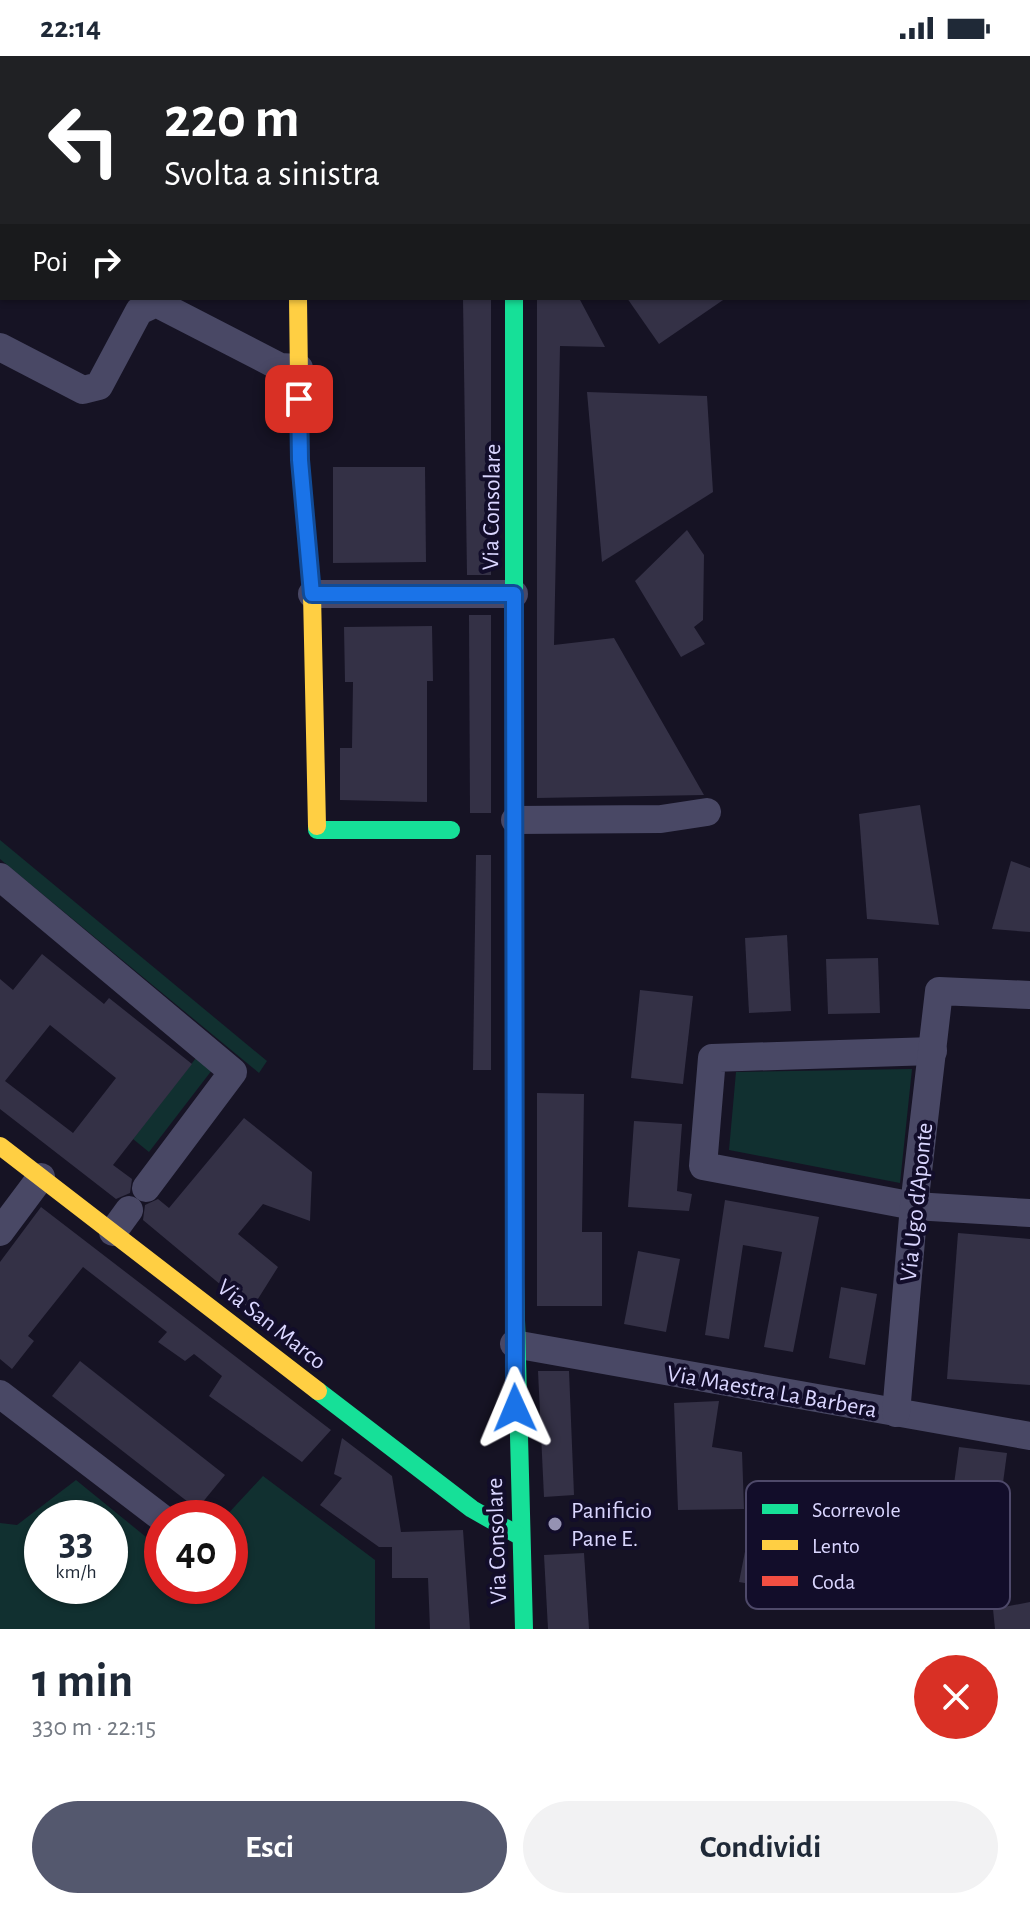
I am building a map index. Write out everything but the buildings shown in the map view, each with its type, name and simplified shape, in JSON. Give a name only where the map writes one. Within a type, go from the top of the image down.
[{"type":"street","points":[[298,300],[300,460],[312,594],[317,830],[451,830]]},
{"type":"street","name":"Via Consolare","points":[[514,300],[514,1344],[518,1535],[524,1629]]},
{"type":"street","points":[[0,347],[83,390],[93,390],[99,386],[139,311],[156,303],[280,367],[299,368]]},
{"type":"street","points":[[312,594],[514,594]]},
{"type":"street","points":[[515,820],[661,819],[707,812]]},
{"type":"street","points":[[0,877],[233,1072],[129,1210]]},
{"type":"street","name":"Via Ugo d'Aponte","points":[[896,1413],[914,1206],[939,991],[1030,995]]},
{"type":"street","points":[[933,1051],[712,1058],[703,1166],[914,1206],[1030,1213]]},
{"type":"street","name":"Via San Marco","points":[[0,1146],[41,1177],[129,1210],[472,1509],[518,1535]]},
{"type":"street","points":[[0,1232],[41,1177]]},
{"type":"street","name":"Via Maestra La Barbera","points":[[514,1344],[1030,1436]]},
{"type":"street","points":[[0,1394],[144,1504]]},
{"type":"green space","points":[[0,840],[267,1061],[259,1073],[0,859]]},
{"type":"green space","points":[[196,1058],[212,1070],[149,1152],[133,1139]]},
{"type":"green space","points":[[912,1069],[900,1183],[729,1150],[736,1072]]},
{"type":"green space","points":[[263,1476],[375,1560],[375,1629],[0,1629],[0,1523],[17,1525],[24,1520],[24,1604],[128,1604],[128,1522],[144,1535],[144,1604],[248,1604],[248,1500],[241,1500]]},
{"type":"green space","points":[[76,1480],[101,1500],[50,1500]]},
{"type":"traffic: fast","points":[[514,300],[514,867]]},
{"type":"traffic: fast","points":[[317,826],[317,830],[451,830]]},
{"type":"traffic: fast","points":[[514,1243],[524,1629]]},
{"type":"traffic: fast","points":[[318,1391],[472,1509],[518,1535]]},
{"type":"traffic: slow","points":[[298,300],[300,460],[312,594],[317,826]]},
{"type":"traffic: slow","points":[[0,1146],[318,1391]]},
{"type":"traffic: jam","points":[[514,867],[514,1243]]},
{"type":"place","name":"Panificio Pane E.","points":[[555,1524]]},
{"type":"route","points":[[299,399],[300,460],[312,594],[514,594],[515,1408]]}]
